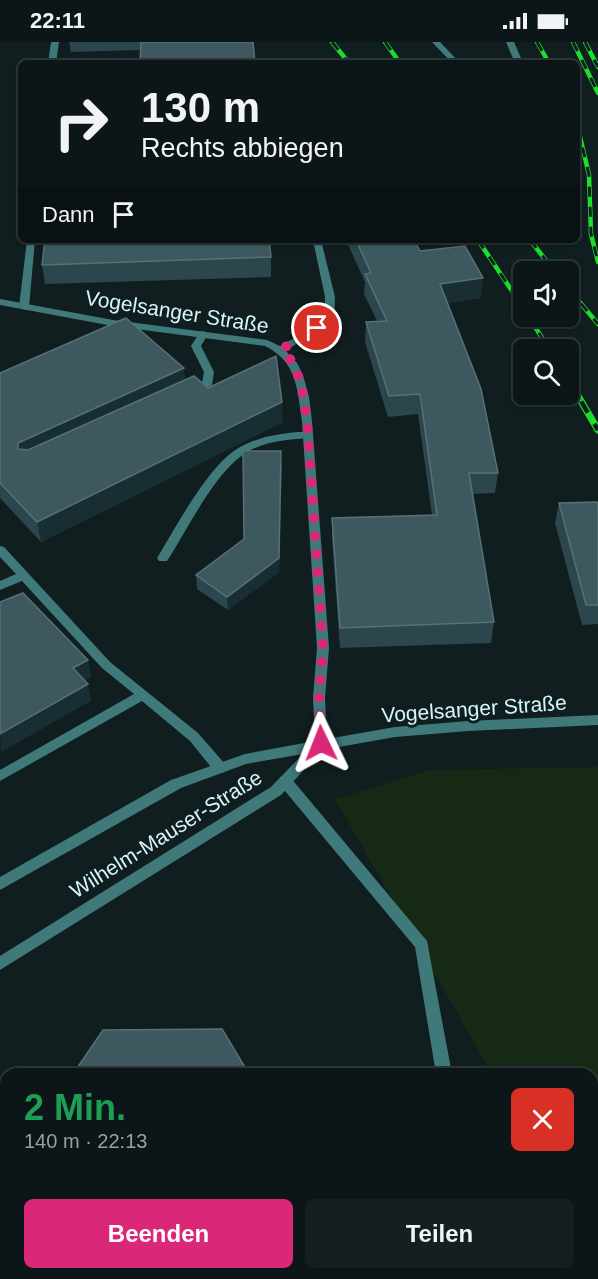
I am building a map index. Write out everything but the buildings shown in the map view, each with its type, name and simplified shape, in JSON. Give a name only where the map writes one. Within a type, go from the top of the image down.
[{"type":"street","points":[[52,60],[55,42]]},
{"type":"street","points":[[436,42],[453,60]]},
{"type":"street","points":[[510,42],[518,60]]},
{"type":"street","points":[[24,307],[31,243]]},
{"type":"street","points":[[282,349],[328,321],[330,297],[318,243]]},
{"type":"street","name":"Vogelsanger Straße","points":[[0,302],[113,323],[267,343],[282,349],[292,359],[302,387],[308,435],[323,648],[319,698],[321,743],[395,732],[598,720]]},
{"type":"street","points":[[176,399],[207,385],[209,372],[196,346],[202,334]]},
{"type":"street","points":[[163,558],[217,477],[237,454],[275,438],[308,435]]},
{"type":"street","points":[[0,550],[106,665],[194,737],[220,768]]},
{"type":"street","points":[[0,586],[22,576]]},
{"type":"street","points":[[0,776],[143,695]]},
{"type":"street","name":"Wilhelm-Mauser-Straße","points":[[0,884],[176,784],[245,759],[321,743]]},
{"type":"street","name":"Wilhelm-Mauser-Straße","points":[[0,964],[276,791],[321,743]]},
{"type":"street","points":[[285,781],[422,945],[443,1068]]},
{"type":"green space","points":[[598,767],[598,1068],[486,1068],[485,1062],[335,799],[430,770]]},
{"type":"railway","points":[[332,42],[347,60]]},
{"type":"railway","points":[[385,42],[398,60]]},
{"type":"railway","points":[[537,42],[547,60]]},
{"type":"railway","points":[[573,42],[598,93]]},
{"type":"railway","points":[[585,42],[598,67]]},
{"type":"railway","points":[[580,137],[589,175],[591,234],[598,262]]},
{"type":"railway","points":[[480,243],[513,292]]},
{"type":"railway","points":[[532,243],[546,261]]},
{"type":"railway","points":[[579,301],[598,324]]},
{"type":"railway","points":[[535,327],[543,339]]},
{"type":"railway","points":[[579,398],[598,430]]},
{"type":"route","points":[[317,328],[282,349],[292,359],[302,387],[307,421],[323,648],[319,698],[321,743]]}]
